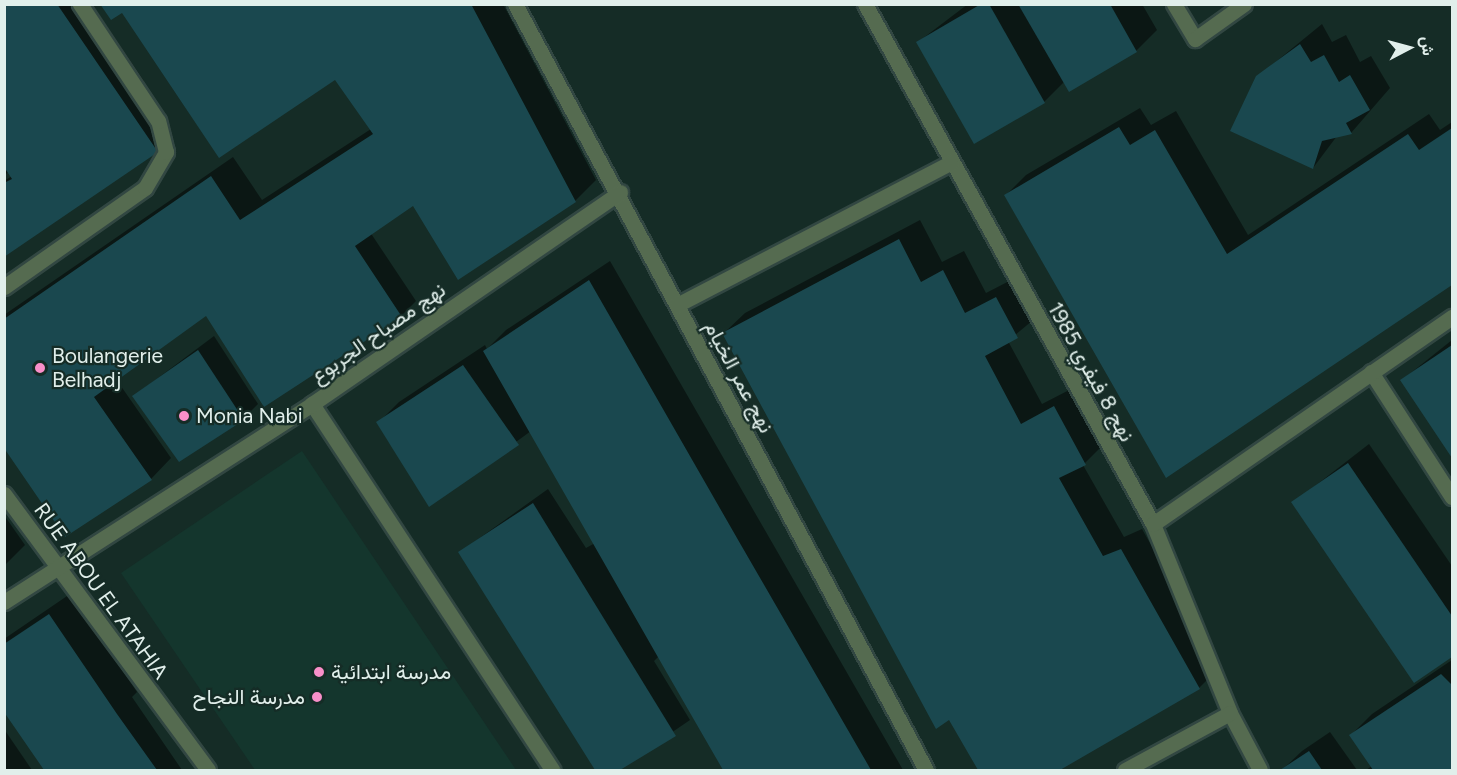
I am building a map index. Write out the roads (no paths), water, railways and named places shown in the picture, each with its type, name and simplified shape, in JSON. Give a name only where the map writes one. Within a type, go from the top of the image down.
[{"type":"street","points":[[4,287],[146,188],[166,152],[158,121],[80,4]]},
{"type":"street","name":"نهج عمر الخيام","points":[[515,4],[620,192],[677,305],[926,771]]},
{"type":"street","points":[[1174,4],[1195,39],[1244,4]]},
{"type":"street","name":"نهج 8 فيفري 1985","points":[[866,5],[950,163],[1153,524],[1230,713],[1260,771]]},
{"type":"street","points":[[677,305],[950,163]]},
{"type":"street","name":"نهج مصباح الجربوع","points":[[4,602],[312,404],[620,192]]},
{"type":"street","points":[[1153,524],[1452,317]]},
{"type":"street","points":[[1371,372],[1452,497]]},
{"type":"street","points":[[312,404],[552,771]]},
{"type":"street","name":"RUE ABOU EL ATAHIA","points":[[4,494],[208,771]]},
{"type":"street","points":[[1125,771],[1230,713]]},
{"type":"place","name":"Boulangerie Belhadj","points":[[40,368]]},
{"type":"place","name":"Monia Nabi","points":[[184,416]]},
{"type":"place","name":"مدرسة ابتدائية","points":[[319,672]]},
{"type":"place","name":"مدرسة النجاح","points":[[317,697]]}]
